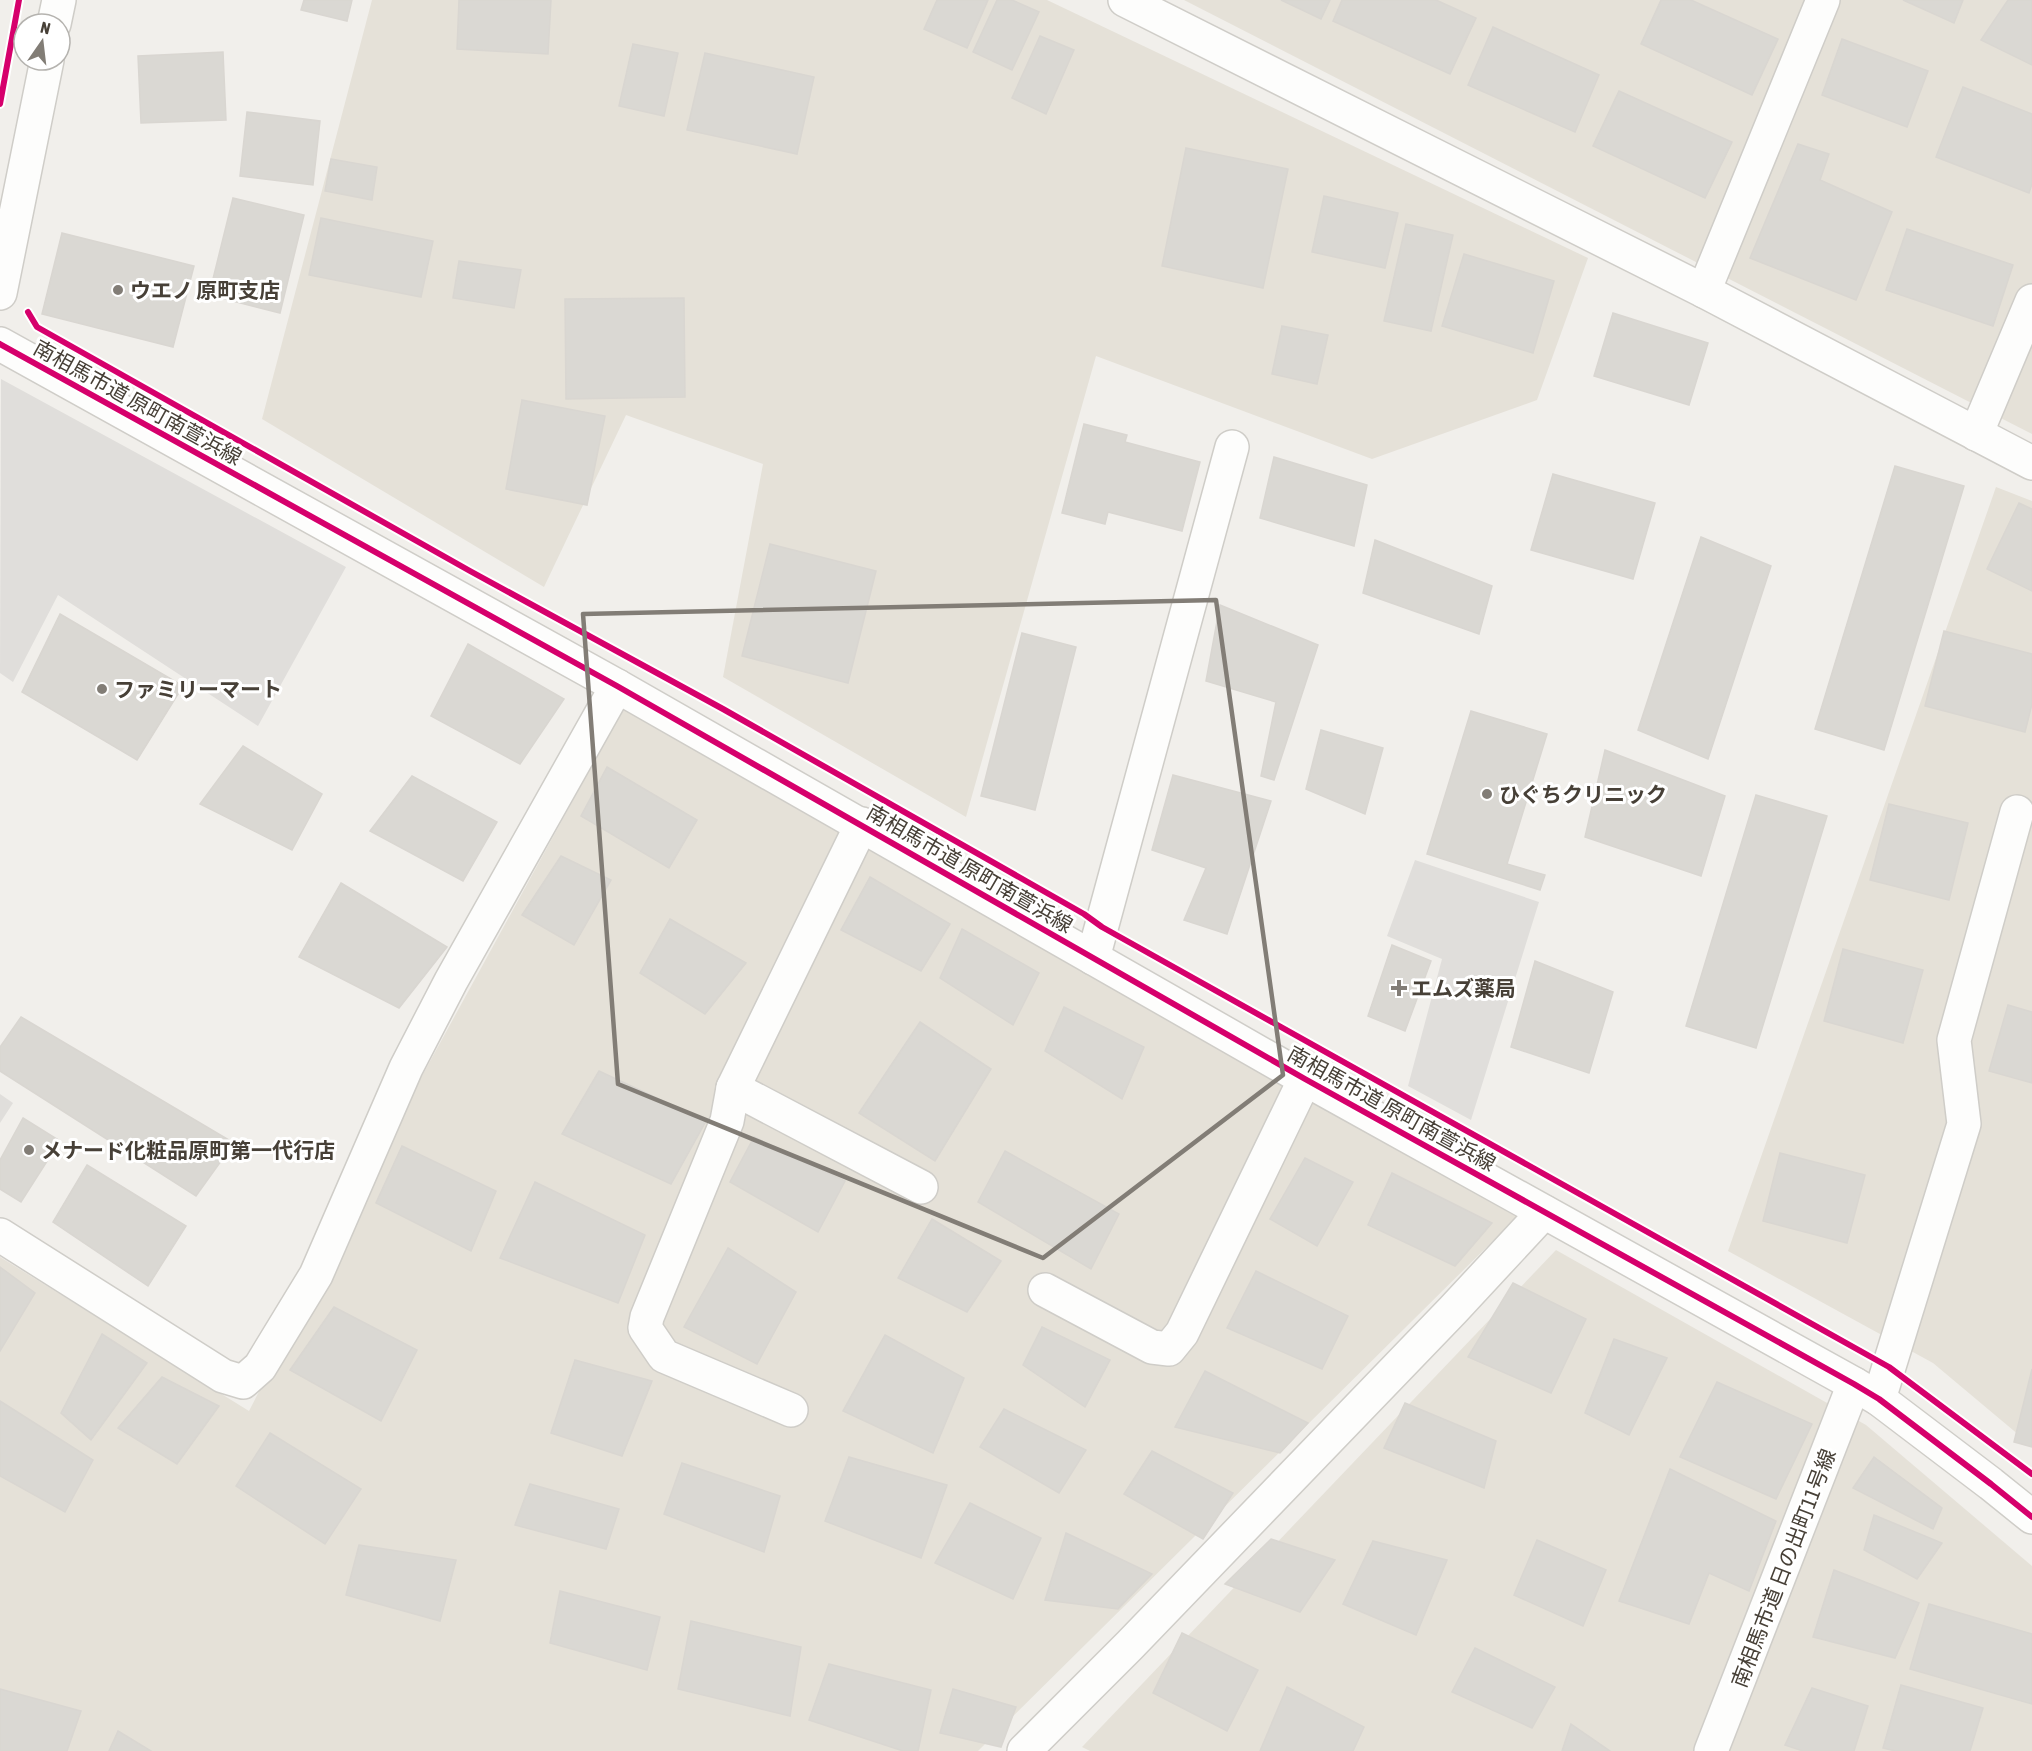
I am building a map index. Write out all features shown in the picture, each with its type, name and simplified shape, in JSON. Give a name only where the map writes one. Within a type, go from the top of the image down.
[{"type":"street","points":[[1125,0],[1704,291],[2032,463]]},
{"type":"street","points":[[1704,291],[1817,2]]},
{"type":"street","points":[[0,293],[45,72]]},
{"type":"street","points":[[1976,434],[2032,301]]},
{"type":"street","name":"南相馬市道 原町南萱浜線","points":[[0,344],[617,686],[1305,1079],[1866,1392],[2032,1517]]},
{"type":"street","points":[[1094,958],[1232,447]]},
{"type":"street","points":[[0,1235],[223,1376],[243,1382],[260,1367],[316,1275],[416,1048],[451,981],[617,686]]},
{"type":"street","name":"南相馬市道 日の出町11号線","points":[[1711,1751],[1866,1392],[1964,1124],[1954,1040],[2017,812]]},
{"type":"street","points":[[791,1410],[664,1356],[645,1328],[647,1317],[727,1121],[733,1088],[862,824]]},
{"type":"street","points":[[1045,1290],[1152,1347],[1170,1349],[1182,1333],[1305,1079]]},
{"type":"street","points":[[733,1088],[921,1187]]},
{"type":"street","points":[[1024,1751],[1130,1646],[1544,1212]]},
{"type":"highlighted area","points":[[1216,600],[1283,1075],[1043,1258],[618,1084],[583,614]]},
{"type":"shaded area","points":[[372,0],[1047,0],[1588,258],[1537,400],[1372,459],[1096,356],[966,817],[723,677],[763,464],[626,415],[544,587],[262,419]]},
{"type":"shaded area","points":[[1184,0],[2032,0],[2032,434]]},
{"type":"shaded area","points":[[1,379],[346,567],[258,726],[58,595],[13,682],[0,673]]},
{"type":"shaded area","points":[[1996,487],[2032,501],[2032,1446],[1933,1363],[1728,1251]]},
{"type":"shaded area","points":[[623,709],[1517,1217],[978,1751],[0,1751],[0,1257],[249,1411],[417,1085]]},
{"type":"shaded area","points":[[1415,860],[1539,902],[1471,1120],[1408,1086],[1442,959],[1387,936]]},
{"type":"shaded area","points":[[0,1094],[13,1103],[0,1123]]},
{"type":"shaded area","points":[[1556,1250],[1866,1425],[2032,1566],[2032,1751],[1090,1751],[1082,1747]]},
{"type":"building","points":[[304,0],[352,0],[347,21],[301,10]]},
{"type":"building","points":[[459,0],[551,0],[548,54],[457,49]]},
{"type":"building","points":[[937,0],[988,0],[967,48],[924,29]]},
{"type":"building","points":[[997,0],[1012,0],[1039,12],[1012,70],[973,52]]},
{"type":"building","points":[[1281,0],[1330,0],[1321,19]]},
{"type":"building","points":[[1342,0],[1436,0],[1476,18],[1450,74],[1333,21]]},
{"type":"building","points":[[1661,0],[1691,0],[1778,39],[1752,95],[1641,44]]},
{"type":"building","points":[[1903,0],[1963,0],[1954,23]]},
{"type":"building","points":[[2008,0],[2032,0],[2032,65],[1981,40]]},
{"type":"building","points":[[1493,27],[1599,75],[1575,132],[1468,85]]},
{"type":"building","points":[[1040,36],[1074,50],[1046,114],[1012,98]]},
{"type":"building","points":[[1842,39],[1928,71],[1907,127],[1822,95]]},
{"type":"building","points":[[633,44],[678,53],[664,116],[619,106]]},
{"type":"building","points":[[223,52],[226,120],[141,123],[138,56]]},
{"type":"building","points":[[705,53],[814,77],[797,154],[687,130]]},
{"type":"building","points":[[1963,87],[2032,114],[2032,184],[2029,193],[1936,157]]},
{"type":"building","points":[[1619,91],[1732,142],[1705,198],[1593,146]]},
{"type":"building","points":[[247,112],[320,121],[313,185],[240,176]]},
{"type":"building","points":[[1798,144],[1829,154],[1820,180],[1892,212],[1856,300],[1750,258]]},
{"type":"building","points":[[1186,148],[1288,169],[1263,288],[1162,266]]},
{"type":"building","points":[[331,159],[377,167],[372,200],[325,191]]},
{"type":"building","points":[[1324,196],[1398,213],[1385,268],[1312,252]]},
{"type":"building","points":[[233,198],[304,215],[280,313],[209,295]]},
{"type":"building","points":[[321,218],[433,241],[421,297],[309,275]]},
{"type":"building","points":[[1406,224],[1453,235],[1431,331],[1384,321]]},
{"type":"building","points":[[1907,229],[2013,265],[1993,326],[1886,290]]},
{"type":"building","name":"ウエノ 原町支店","points":[[62,233],[194,266],[173,347],[42,314]]},
{"type":"building","points":[[1464,254],[1554,281],[1533,353],[1442,326]]},
{"type":"building","points":[[459,261],[521,270],[514,308],[453,298]]},
{"type":"building","points":[[684,298],[685,397],[566,399],[565,299]]},
{"type":"building","points":[[1613,313],[1708,343],[1689,405],[1594,376]]},
{"type":"building","points":[[1282,326],[1328,335],[1317,384],[1272,374]]},
{"type":"building","points":[[522,400],[605,416],[587,505],[506,489]]},
{"type":"building","points":[[1084,424],[1127,435],[1125,442],[1200,462],[1182,531],[1108,512],[1105,524],[1062,513]]},
{"type":"building","points":[[1274,457],[1367,485],[1354,546],[1260,518]]},
{"type":"building","points":[[1895,466],[1964,486],[1884,750],[1815,729]]},
{"type":"building","points":[[1553,474],[1655,503],[1633,579],[1531,550]]},
{"type":"building","points":[[2019,503],[2032,509],[2032,591],[1987,569]]},
{"type":"building","points":[[1701,537],[1771,566],[1708,759],[1638,730]]},
{"type":"building","points":[[1375,540],[1492,586],[1479,634],[1363,593]]},
{"type":"building","points":[[770,544],[876,571],[848,683],[742,656]]},
{"type":"building","points":[[1220,605],[1318,645],[1274,780],[1261,776],[1276,702],[1206,681]]},
{"type":"building","name":"ファミリーマート","points":[[60,614],[183,686],[137,760],[22,692]]},
{"type":"building","points":[[1944,631],[2032,654],[2032,704],[2025,732],[1925,706]]},
{"type":"building","points":[[1022,633],[1076,647],[1035,810],[981,796]]},
{"type":"building","points":[[468,644],[564,699],[520,764],[431,716]]},
{"type":"building","name":"ひぐちクリニック","points":[[1471,711],[1547,734],[1507,864],[1545,875],[1540,890],[1427,854]]},
{"type":"building","points":[[1321,730],[1383,748],[1365,814],[1306,789]]},
{"type":"building","points":[[243,746],[322,794],[292,850],[200,804]]},
{"type":"building","points":[[1605,750],[1725,796],[1701,876],[1585,837]]},
{"type":"building","points":[[607,767],[697,820],[669,868],[581,816]]},
{"type":"building","points":[[1173,775],[1271,801],[1227,934],[1184,920],[1206,868],[1152,850]]},
{"type":"building","points":[[412,776],[497,822],[463,881],[370,831]]},
{"type":"building","points":[[1756,795],[1827,816],[1756,1048],[1686,1026]]},
{"type":"building","points":[[1889,804],[1968,823],[1949,900],[1870,880]]},
{"type":"building","points":[[561,856],[611,880],[574,945],[522,915]]},
{"type":"building","points":[[870,877],[950,924],[921,971],[841,930]]},
{"type":"building","points":[[341,883],[447,947],[399,1008],[299,957]]},
{"type":"building","points":[[670,919],[746,963],[705,1014],[640,973]]},
{"type":"building","points":[[962,929],[1039,973],[1013,1025],[940,978]]},
{"type":"building","name":"エムズ薬局","points":[[1392,945],[1431,961],[1405,1031],[1368,1016]]},
{"type":"building","points":[[1843,949],[1923,970],[1903,1043],[1824,1021]]},
{"type":"building","points":[[1535,961],[1613,992],[1589,1073],[1511,1047]]},
{"type":"building","points":[[2008,1005],[2032,1012],[2032,1083],[1989,1071]]},
{"type":"building","points":[[1064,1007],[1144,1047],[1122,1099],[1045,1051]]},
{"type":"building","points":[[21,1017],[234,1143],[196,1196],[0,1071],[0,1047]]},
{"type":"building","points":[[920,1022],[991,1069],[935,1161],[859,1113]]},
{"type":"building","points":[[599,1071],[706,1121],[671,1184],[562,1134]]},
{"type":"building","name":"メナード化粧品原町第一代行店","points":[[23,1118],[60,1141],[21,1202],[0,1189],[0,1160]]},
{"type":"building","points":[[754,1137],[845,1181],[818,1232],[730,1182]]},
{"type":"building","points":[[402,1146],[496,1191],[471,1251],[376,1203]]},
{"type":"building","points":[[1005,1151],[1119,1214],[1091,1269],[978,1202]]},
{"type":"building","points":[[1780,1153],[1865,1175],[1847,1243],[1763,1221]]},
{"type":"building","points":[[1305,1158],[1353,1182],[1317,1246],[1270,1219]]},
{"type":"building","points":[[87,1165],[186,1226],[148,1286],[53,1222]]},
{"type":"building","points":[[1392,1173],[1492,1223],[1455,1266],[1368,1225]]},
{"type":"building","points":[[535,1182],[645,1235],[618,1303],[500,1258]]},
{"type":"building","points":[[932,1219],[1001,1261],[967,1312],[898,1278]]},
{"type":"building","points":[[728,1248],[796,1292],[757,1364],[684,1327]]},
{"type":"building","points":[[0,1267],[35,1293],[0,1351]]},
{"type":"building","points":[[1256,1271],[1348,1316],[1322,1369],[1227,1328]]},
{"type":"building","points":[[1513,1283],[1586,1319],[1551,1393],[1468,1357]]},
{"type":"building","points":[[334,1307],[417,1350],[381,1421],[290,1370]]},
{"type":"building","points":[[1042,1327],[1110,1360],[1085,1407],[1023,1365]]},
{"type":"building","points":[[102,1334],[147,1363],[91,1440],[61,1413]]},
{"type":"building","points":[[885,1335],[964,1378],[933,1453],[843,1411]]},
{"type":"building","points":[[1614,1339],[1667,1358],[1629,1435],[1585,1413]]},
{"type":"building","points":[[575,1360],[652,1381],[622,1456],[551,1433]]},
{"type":"building","points":[[2032,1369],[2032,1447],[2014,1442]]},
{"type":"building","points":[[1205,1371],[1308,1423],[1280,1453],[1175,1427]]},
{"type":"building","points":[[162,1377],[219,1406],[177,1464],[118,1428]]},
{"type":"building","points":[[1717,1382],[1812,1424],[1776,1499],[1680,1457]]},
{"type":"building","points":[[0,1401],[93,1460],[65,1512],[0,1476]]},
{"type":"building","points":[[1405,1403],[1496,1441],[1484,1488],[1384,1448]]},
{"type":"building","points":[[1004,1409],[1086,1450],[1059,1493],[980,1447]]},
{"type":"building","points":[[270,1433],[361,1489],[325,1544],[236,1486]]},
{"type":"building","points":[[1152,1451],[1233,1493],[1203,1539],[1124,1494]]},
{"type":"building","points":[[849,1457],[947,1485],[921,1558],[825,1521]]},
{"type":"building","points":[[1874,1457],[1942,1508],[1933,1529],[1853,1488]]},
{"type":"building","points":[[682,1463],[780,1496],[764,1552],[664,1514]]},
{"type":"building","points":[[1670,1469],[1776,1521],[1749,1591],[1709,1573],[1689,1624],[1619,1601]]},
{"type":"building","points":[[530,1484],[619,1509],[606,1549],[515,1525]]},
{"type":"building","points":[[970,1503],[1041,1538],[1013,1599],[935,1563]]},
{"type":"building","points":[[1874,1515],[1942,1543],[1917,1579],[1864,1550]]},
{"type":"building","points":[[1066,1533],[1152,1574],[1118,1609],[1045,1600]]},
{"type":"building","points":[[1271,1539],[1335,1560],[1300,1612],[1225,1584]]},
{"type":"building","points":[[1537,1540],[1606,1570],[1583,1626],[1514,1595]]},
{"type":"building","points":[[1373,1541],[1447,1560],[1416,1635],[1343,1604]]},
{"type":"building","points":[[359,1545],[456,1560],[440,1621],[346,1595]]},
{"type":"building","points":[[1834,1570],[1919,1603],[1895,1658],[1813,1637]]},
{"type":"building","points":[[560,1591],[660,1617],[647,1670],[550,1643]]},
{"type":"building","points":[[1929,1604],[2032,1634],[2032,1704],[1910,1669]]},
{"type":"building","points":[[691,1621],[801,1647],[790,1716],[678,1689]]},
{"type":"building","points":[[1182,1633],[1258,1670],[1227,1731],[1153,1693]]},
{"type":"building","points":[[1475,1648],[1555,1687],[1532,1728],[1452,1692]]},
{"type":"building","points":[[829,1664],[931,1690],[918,1751],[903,1751],[809,1720]]},
{"type":"building","points":[[1901,1685],[1983,1708],[1970,1751],[1895,1751],[1883,1748]]},
{"type":"building","points":[[1287,1687],[1364,1727],[1353,1751],[1260,1751]]},
{"type":"building","points":[[1812,1688],[1868,1706],[1854,1751],[1803,1751],[1785,1745]]},
{"type":"building","points":[[0,1689],[81,1711],[67,1751],[0,1751]]},
{"type":"building","points":[[953,1689],[1016,1707],[1001,1747],[940,1733]]},
{"type":"building","points":[[1571,1724],[1610,1751],[1562,1751]]},
{"type":"building","points":[[118,1731],[151,1751],[109,1751]]},
{"type":"cycle path","points":[[0,104],[19,0]]},
{"type":"cycle path","points":[[28,312],[37,327],[470,571],[723,709],[1084,914],[1102,927],[1889,1367],[2032,1474]]},
{"type":"cycle path","points":[[0,344],[617,686],[1305,1079],[1854,1384],[1879,1399],[2032,1517]]},
{"type":"place","name":"ウエノ 原町支店","points":[[118,290]]},
{"type":"place","name":"ファミリーマート","points":[[102,689]]},
{"type":"place","name":"ひぐちクリニック","points":[[1487,794]]},
{"type":"place","name":"エムズ薬局","points":[[1399,988]]},
{"type":"place","name":"メナード化粧品原町第一代行店","points":[[29,1150]]}]
